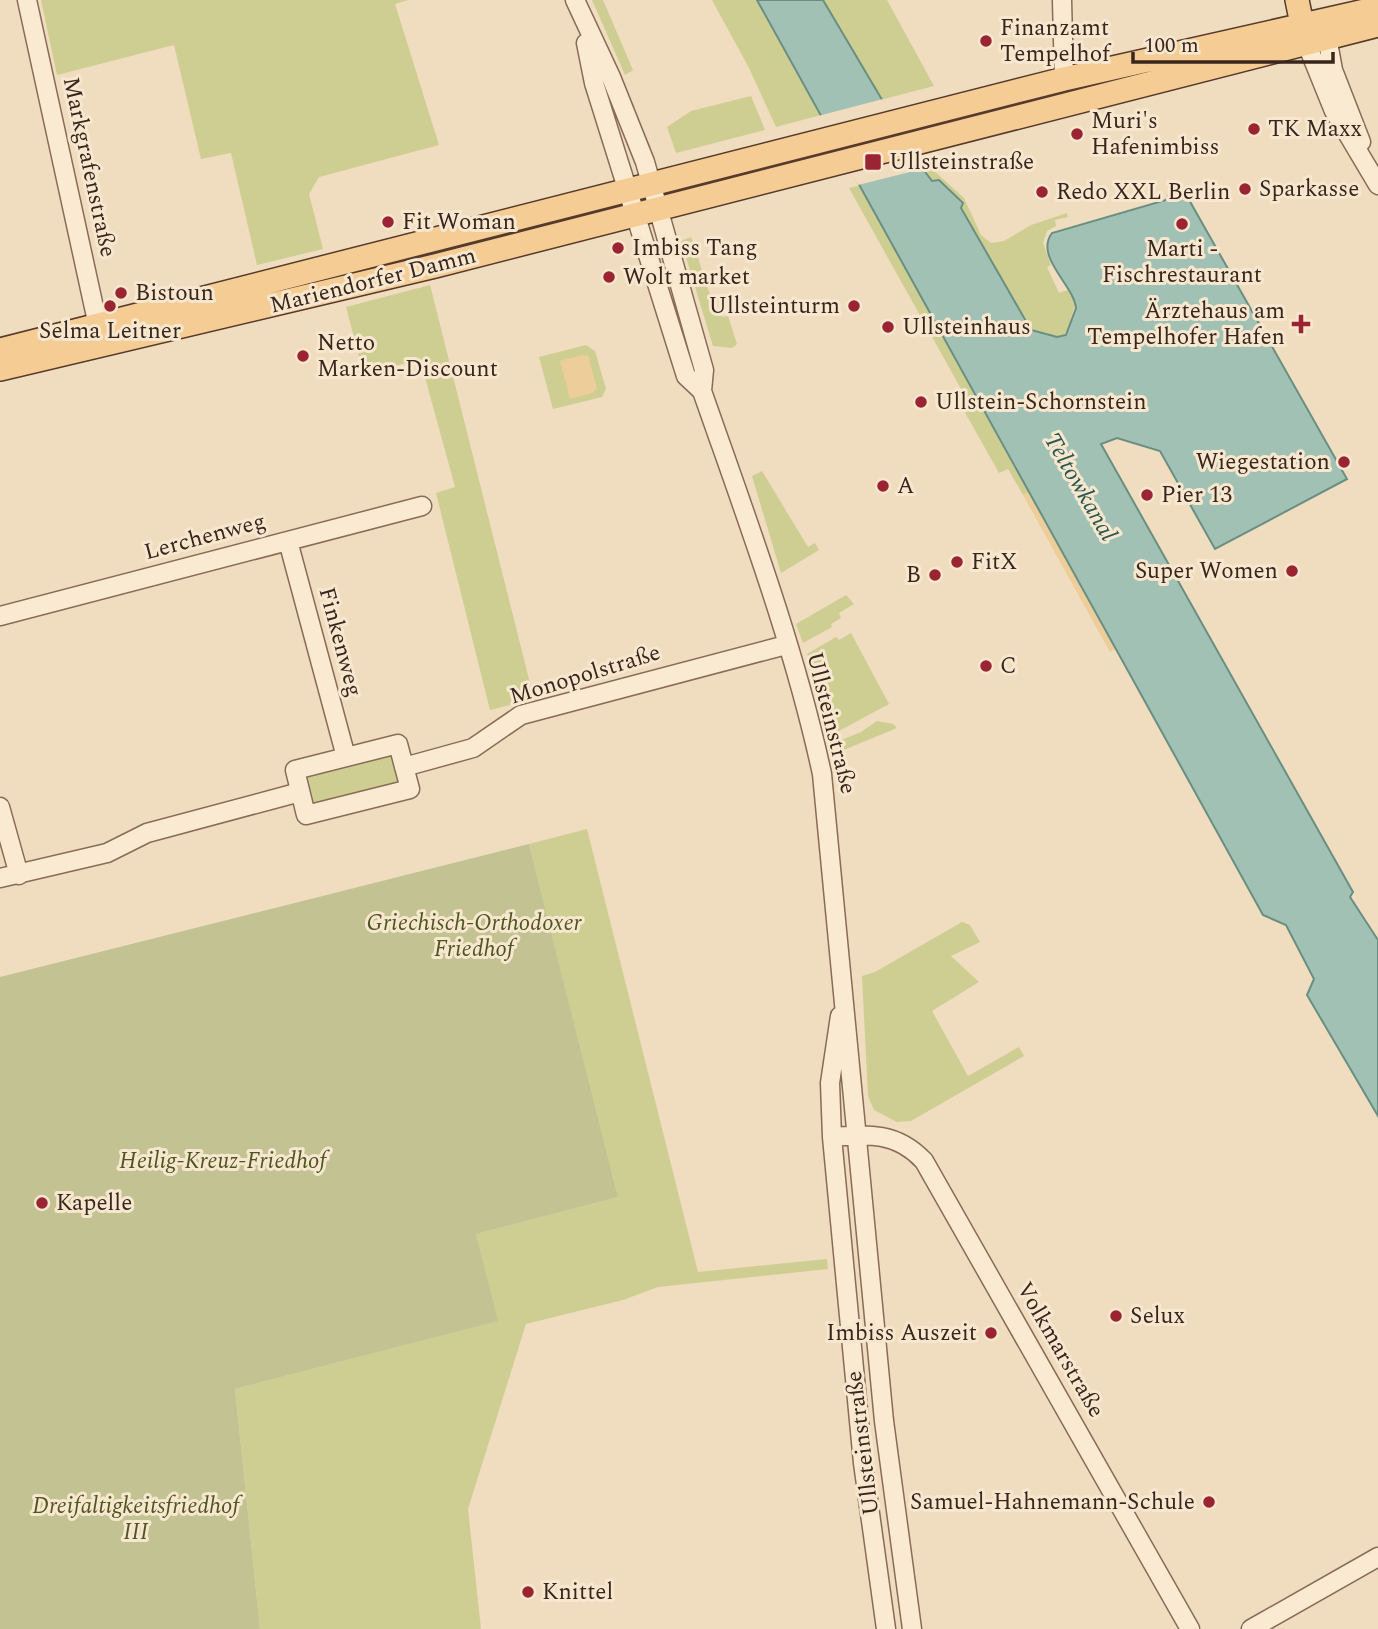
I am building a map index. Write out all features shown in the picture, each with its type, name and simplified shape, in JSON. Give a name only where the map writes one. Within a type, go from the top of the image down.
[{"type":"main road","points":[[1297,0],[1315,24]]},
{"type":"main road","points":[[1315,24],[1378,8]]},
{"type":"main road","name":"Mariendorfer Damm","points":[[0,350],[239,314],[916,142],[1315,24]]},
{"type":"main road","name":"Mariendorfer Damm","points":[[0,369],[100,334],[626,188],[1064,79],[1315,24]]},
{"type":"main road","points":[[1315,24],[1378,25]]},
{"type":"street","name":"Markgrafenstraße","points":[[27,0],[100,334]]},
{"type":"street","name":"Ullsteinstraße","points":[[575,0],[582,20],[611,77],[651,183],[704,370],[702,391],[812,728],[825,792],[884,1422],[912,1629]]},
{"type":"street","points":[[1062,0],[1064,79]]},
{"type":"street","name":"Ullsteinstraße","points":[[582,20],[594,83],[685,376],[702,391]]},
{"type":"street","points":[[1315,24],[1316,73],[1334,111],[1378,184]]},
{"type":"street","name":"Lerchenweg","points":[[0,616],[422,506]]},
{"type":"street","name":"Finkenweg","points":[[288,541],[346,757]]},
{"type":"street","name":"Monopolstraße","points":[[404,766],[473,748],[521,715],[786,645]]},
{"type":"street","points":[[398,744],[404,766],[410,789],[306,816],[295,770],[398,744]]},
{"type":"street","points":[[0,878],[107,853],[148,833],[300,792]]},
{"type":"street","points":[[0,807],[19,875]]},
{"type":"street","name":"Ullsteinstraße","points":[[844,996],[830,1083],[832,1137],[863,1463],[886,1629]]},
{"type":"street","points":[[832,1137],[858,1135]]},
{"type":"street","name":"Volkmarstraße","points":[[858,1135],[890,1136],[908,1145],[924,1161],[1190,1629]]},
{"type":"street","points":[[846,1295],[872,1292]]},
{"type":"street","points":[[1251,1629],[1378,1557]]},
{"type":"green space","points":[[41,0],[408,0],[395,4],[439,145],[319,177],[309,194],[323,249],[257,265],[231,153],[201,159],[174,45],[57,75]]},
{"type":"green space","points":[[592,0],[603,0],[633,70],[625,75]]},
{"type":"green space","points":[[712,0],[757,0],[821,115],[776,127],[749,68]]},
{"type":"green space","points":[[823,0],[887,0],[934,86],[880,100]]},
{"type":"green space","points":[[1194,61],[912,133],[907,125]]},
{"type":"green space","points":[[751,96],[765,130],[676,153],[667,127],[691,111]]},
{"type":"green space","points":[[931,168],[964,198],[981,235],[991,243],[1004,241],[1031,225],[1067,213],[1068,217],[1055,220],[1056,226],[1047,231],[1043,243],[1051,265],[1047,267],[1059,293],[1070,289],[1076,301],[1066,335],[1057,337],[1029,329],[961,208],[963,202],[939,180],[932,181],[923,169]]},
{"type":"green space","points":[[861,185],[1029,492],[1023,495],[1008,469],[999,473],[958,400],[965,396],[849,188]]},
{"type":"green space","points":[[606,202],[609,211],[395,267],[124,331]]},
{"type":"green space","points":[[691,237],[712,299],[722,317],[728,316],[737,344],[732,348],[713,346],[681,241]]},
{"type":"green space","points":[[430,285],[534,699],[490,710],[436,493],[455,487],[420,359],[364,375],[346,307]]},
{"type":"green space","points":[[586,345],[595,351],[606,389],[602,397],[553,409],[539,357]]},
{"type":"green space","points":[[762,471],[808,547],[815,543],[819,550],[781,573],[752,476]]},
{"type":"green space","points":[[846,595],[854,604],[839,613],[841,618],[831,624],[832,627],[803,643],[796,624]]},
{"type":"green space","points":[[851,633],[889,704],[837,732],[807,654],[836,637],[839,640]]},
{"type":"green space","points":[[877,721],[893,724],[897,728],[841,751],[839,741],[861,732]]},
{"type":"green space","points":[[388,754],[393,756],[400,775],[395,787],[314,805],[309,802],[304,781],[307,775]]},
{"type":"green space","points":[[587,829],[698,1272],[827,1259],[828,1269],[658,1287],[623,1300],[526,1324],[468,1509],[481,1629],[260,1629],[235,1389],[497,1321],[476,1234],[618,1197],[529,844]]},
{"type":"green space","name":"Heilig-Kreuz-Friedhof","points":[[529,844],[618,1197],[476,1234],[498,1321],[235,1389],[260,1629],[0,1629],[0,977]]},
{"type":"green space","points":[[962,922],[970,925],[980,942],[951,956],[979,982],[932,1011],[968,1076],[1019,1047],[1024,1056],[911,1121],[897,1122],[874,1110],[868,1096],[862,976],[875,972]]},
{"type":"sand","points":[[588,356],[597,389],[570,399],[560,361]]},
{"type":"sand","points":[[1029,492],[1116,649],[1110,652],[1023,495]]},
{"type":"water","name":"Teltowkanal","points":[[757,0],[823,0],[923,169],[932,181],[939,180],[963,203],[961,208],[1031,330],[1057,337],[1066,335],[1076,308],[1074,299],[1048,252],[1052,233],[1166,200],[1169,195],[1184,191],[1347,479],[1215,549],[1160,451],[1117,438],[1101,444],[1353,892],[1350,897],[1378,940],[1378,1116],[1307,995],[1314,979],[1286,925],[1263,915]]},
{"type":"pier","points":[[883,99],[926,168],[858,185],[818,116]]},
{"type":"place","name":"Finanzamt Tempelhof","points":[[986,41]]},
{"type":"place","name":"TK Maxx","points":[[1254,129]]},
{"type":"place","name":"Muri's Hafenimbiss","points":[[1077,134]]},
{"type":"place","name":"Ullsteinstraße","points":[[873,162]]},
{"type":"place","name":"Sparkasse","points":[[1245,189]]},
{"type":"place","name":"Redo XXL Berlin","points":[[1042,192]]},
{"type":"place","name":"Fit Woman","points":[[388,222]]},
{"type":"place","name":"Marti - Fischrestaurant","points":[[1182,224]]},
{"type":"place","name":"Imbiss Tang","points":[[618,248]]},
{"type":"place","name":"Wolt market","points":[[609,277]]},
{"type":"place","name":"Bistoun","points":[[121,293]]},
{"type":"place","name":"Selma Leitner","points":[[110,306]]},
{"type":"place","name":"Ullsteinturm","points":[[854,306]]},
{"type":"place","name":"Ärztehaus am Tempelhofer Hafen","points":[[1301,324]]},
{"type":"place","name":"Ullsteinhaus","points":[[888,327]]},
{"type":"place","name":"Netto Marken-Discount","points":[[303,356]]},
{"type":"place","name":"Ullstein-Schornstein","points":[[921,402]]},
{"type":"place","name":"Wiegestation","points":[[1344,462]]},
{"type":"place","name":"A","points":[[883,486]]},
{"type":"place","name":"Pier 13","points":[[1147,495]]},
{"type":"place","name":"FitX","points":[[957,562]]},
{"type":"place","name":"Super Women","points":[[1292,571]]},
{"type":"place","name":"B","points":[[935,575]]},
{"type":"place","name":"C","points":[[986,666]]},
{"type":"place","name":"Kapelle","points":[[42,1203]]},
{"type":"place","name":"Selux","points":[[1116,1316]]},
{"type":"place","name":"Imbiss Auszeit","points":[[991,1333]]},
{"type":"place","name":"Samuel-Hahnemann-Schule","points":[[1209,1502]]},
{"type":"place","name":"Knittel","points":[[528,1592]]},
{"type":"park label","name":"Griechisch-Orthodoxer Friedhof","points":[[474,936]]},
{"type":"park label","name":"Dreifaltigkeitsfriedhof III","points":[[136,1519]]}]
